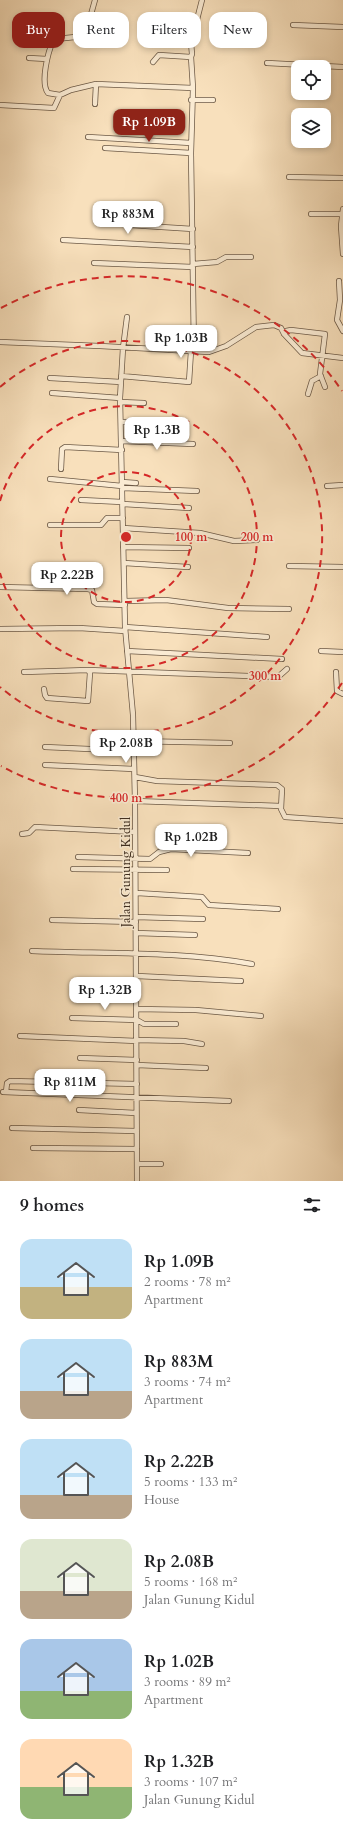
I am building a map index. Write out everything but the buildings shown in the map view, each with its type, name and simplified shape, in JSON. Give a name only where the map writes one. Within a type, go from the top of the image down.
[{"type":"street","points":[[95,0],[86,34],[84,36],[54,39],[48,59],[46,90],[50,94],[60,95],[71,90],[96,84],[193,88]]},
{"type":"street","points":[[199,12],[202,0]]},
{"type":"street","points":[[293,25],[343,27]]},
{"type":"street","points":[[121,376],[189,382],[193,351],[191,100],[193,88],[191,48]]},
{"type":"street","points":[[153,62],[159,55],[191,57]]},
{"type":"street","points":[[29,58],[48,59]]},
{"type":"street","points":[[267,63],[343,67]]},
{"type":"street","points":[[96,84],[96,104]]},
{"type":"street","points":[[0,105],[54,108],[60,95]]},
{"type":"street","points":[[191,100],[213,100]]},
{"type":"street","points":[[88,137],[191,142]]},
{"type":"street","points":[[106,148],[191,153]]},
{"type":"street","points":[[289,177],[343,178]]},
{"type":"street","points":[[343,209],[343,254]]},
{"type":"street","points":[[311,214],[343,214]]},
{"type":"street","points":[[130,225],[193,229]]},
{"type":"street","points":[[63,240],[193,248]]},
{"type":"street","points":[[94,263],[193,266],[217,262],[226,257],[251,257]]},
{"type":"street","points":[[339,281],[340,300],[337,320],[343,332]]},
{"type":"street","name":"Jalan Gunung Kidul","points":[[127,318],[122,348],[120,400],[125,629],[128,652],[135,777],[137,870],[137,1181]]},
{"type":"street","points":[[0,342],[209,352],[220,348],[256,327],[274,325],[281,328],[284,334],[302,354],[343,358]]},
{"type":"street","points":[[284,334],[286,331],[291,330],[324,333],[321,376],[325,387]]},
{"type":"street","points":[[308,394],[312,381],[321,376]]},
{"type":"street","points":[[50,378],[121,382]]},
{"type":"street","points":[[52,393],[144,403]]},
{"type":"street","points":[[121,422],[179,422]]},
{"type":"street","points":[[121,441],[193,444]]},
{"type":"street","points":[[61,469],[62,449],[66,447],[122,450]]},
{"type":"street","points":[[50,479],[197,491]]},
{"type":"street","points":[[122,485],[136,483]]},
{"type":"street","points":[[327,486],[343,485]]},
{"type":"street","points":[[81,500],[189,508]]},
{"type":"street","points":[[50,525],[101,525],[107,518],[123,518]]},
{"type":"street","points":[[123,528],[200,533],[234,541],[257,540]]},
{"type":"street","points":[[123,547],[189,548]]},
{"type":"street","points":[[124,564],[188,566]]},
{"type":"street","points":[[289,566],[343,567]]},
{"type":"street","points":[[0,587],[88,589],[92,590],[94,602],[97,604],[166,600],[228,608],[289,609]]},
{"type":"street","points":[[0,629],[125,629],[267,637]]},
{"type":"street","points":[[321,651],[343,652]]},
{"type":"street","points":[[128,652],[282,659]]},
{"type":"street","points":[[24,672],[129,670],[278,677],[287,669]]},
{"type":"street","points":[[44,689],[44,695],[47,698],[88,701],[90,673],[88,670]]},
{"type":"street","points":[[336,672],[337,692],[343,694]]},
{"type":"street","points":[[134,741],[230,743]]},
{"type":"street","points":[[45,747],[134,751]]},
{"type":"street","points":[[45,765],[134,770]]},
{"type":"street","points":[[135,777],[157,781],[277,785],[282,789],[282,812],[287,818],[343,820]]},
{"type":"street","points":[[135,801],[281,806]]},
{"type":"street","points":[[22,834],[30,833],[35,828],[135,832]]},
{"type":"street","points":[[78,857],[150,859],[159,852],[171,849],[248,852]]},
{"type":"street","points":[[74,869],[167,870]]},
{"type":"street","points":[[136,893],[202,896],[210,905],[278,909]]},
{"type":"street","points":[[52,920],[203,919]]},
{"type":"street","points":[[136,933],[195,936]]},
{"type":"street","points":[[32,951],[137,953],[225,960],[252,964]]},
{"type":"street","points":[[137,976],[241,981]]},
{"type":"street","points":[[76,986],[111,991],[136,992]]},
{"type":"street","points":[[136,1009],[196,1010],[261,1016]]},
{"type":"street","points":[[72,1018],[137,1020],[144,1024],[176,1024]]},
{"type":"street","points":[[20,1036],[184,1041],[202,1044]]},
{"type":"street","points":[[80,1058],[206,1068]]},
{"type":"street","points":[[137,1084],[10,1081],[7,1083],[4,1092],[229,1101]]},
{"type":"street","points":[[80,1110],[136,1113]]},
{"type":"street","points":[[12,1128],[136,1131]]},
{"type":"street","points":[[33,1148],[137,1149]]},
{"type":"street","points":[[137,1164],[161,1164]]}]
